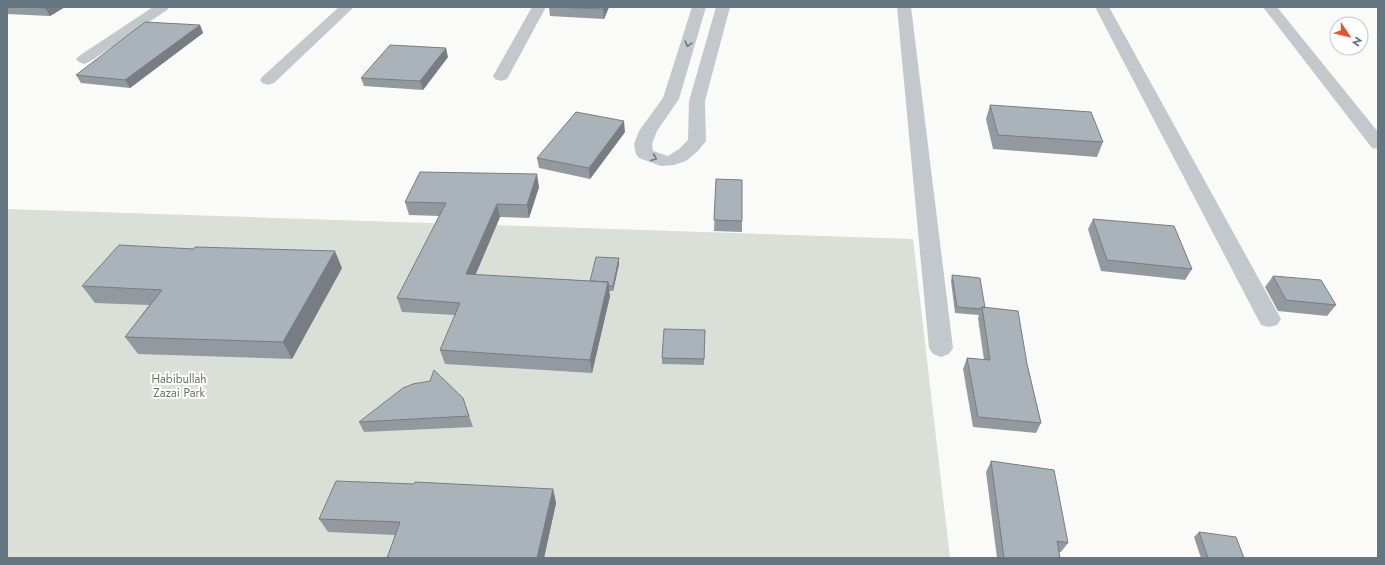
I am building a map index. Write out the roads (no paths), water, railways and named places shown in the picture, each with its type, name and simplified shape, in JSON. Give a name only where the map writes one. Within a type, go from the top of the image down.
[{"type":"street","points":[[84,59],[162,7]]},
{"type":"street","points":[[268,80],[347,7]]},
{"type":"street","points":[[501,76],[539,7]]},
{"type":"street","points":[[699,7],[671,99],[658,115],[648,131],[643,144],[646,154],[656,160],[679,158],[697,141],[697,101],[723,7]]},
{"type":"street","points":[[904,7],[941,348]]},
{"type":"street","points":[[1102,7],[1269,319]]},
{"type":"street","points":[[1270,7],[1378,144]]},
{"type":"street","points":[[680,72],[705,73]]},
{"type":"street","points":[[671,99],[697,101]]},
{"type":"park label","name":"Habibullah Zazai Park","points":[[179,386]]}]
